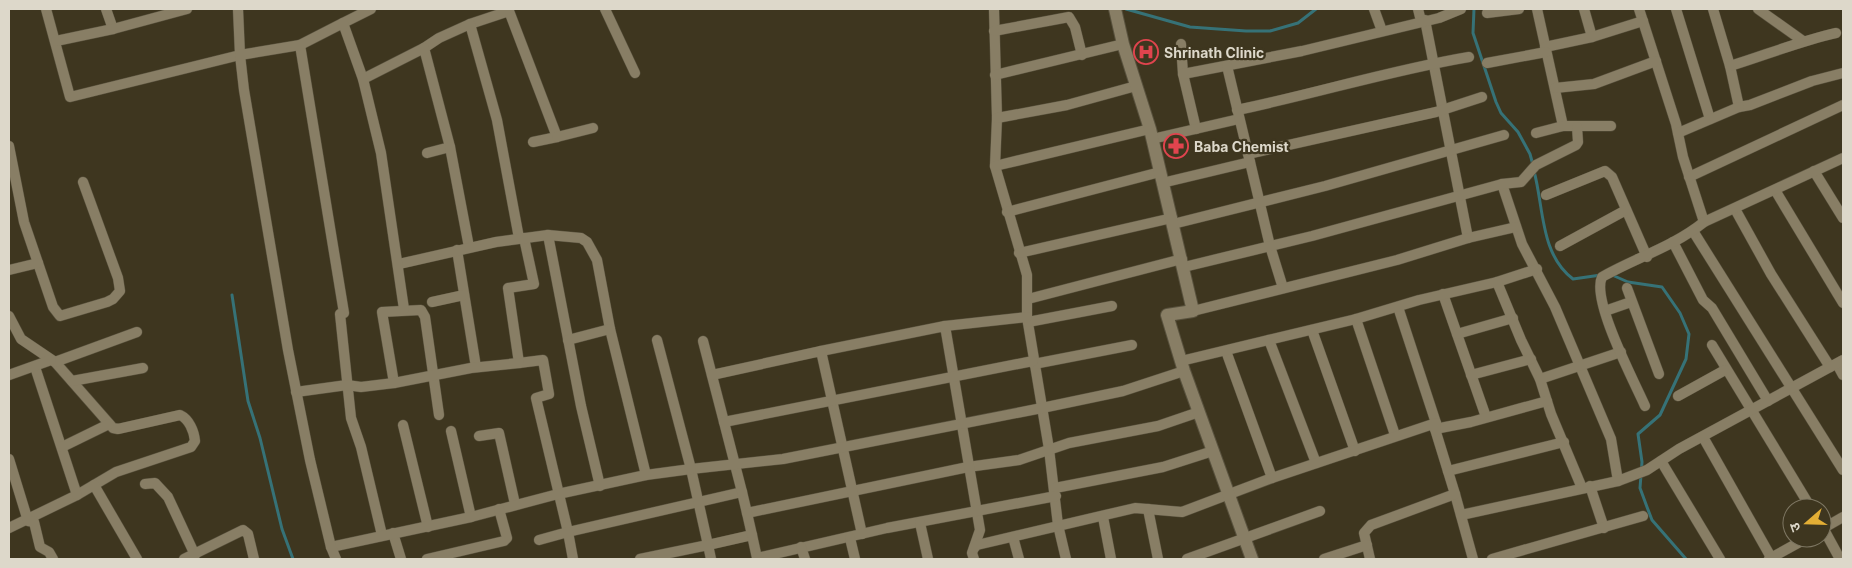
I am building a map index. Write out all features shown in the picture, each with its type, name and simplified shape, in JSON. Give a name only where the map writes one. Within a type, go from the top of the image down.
[{"type":"street","points":[[46,9],[70,97],[240,55],[300,45],[371,9]]},
{"type":"street","points":[[106,9],[113,29]]},
{"type":"street","points":[[56,42],[187,9]]},
{"type":"street","points":[[238,9],[244,90],[296,392],[331,547],[336,559]]},
{"type":"street","points":[[605,9],[635,73]]},
{"type":"street","points":[[994,9],[994,75],[997,118],[995,166],[1019,254],[1027,275],[1027,319],[1049,450],[1058,525],[1066,559]]},
{"type":"street","points":[[1374,9],[1382,31]]},
{"type":"street","points":[[1418,9],[1423,21],[1433,63],[1468,238]]},
{"type":"street","points":[[1487,14],[1518,9]]},
{"type":"street","points":[[1537,9],[1563,126]]},
{"type":"street","points":[[1584,9],[1592,37]]},
{"type":"street","points":[[1640,9],[1704,222]]},
{"type":"street","points":[[1676,9],[1710,119]]},
{"type":"street","points":[[1713,9],[1730,66],[1739,107]]},
{"type":"street","points":[[1758,9],[1803,41]]},
{"type":"street","points":[[363,79],[424,48],[439,38],[508,10],[557,137]]},
{"type":"street","points":[[1183,74],[1382,31],[1458,11]]},
{"type":"street","points":[[1116,12],[1123,44],[1151,134],[1193,311]]},
{"type":"street","points":[[994,31],[1069,17],[1075,26],[1082,55]]},
{"type":"street","points":[[1487,64],[1545,50],[1643,21]]},
{"type":"street","points":[[343,23],[363,79],[381,153],[399,264],[404,309]]},
{"type":"street","points":[[470,24],[497,120],[522,238],[534,284],[508,288],[519,363]]},
{"type":"street","points":[[1730,66],[1803,41],[1836,33]]},
{"type":"street","points":[[994,75],[1123,44]]},
{"type":"street","points":[[1181,44],[1183,74],[1196,129]]},
{"type":"street","points":[[300,45],[323,175],[342,314],[351,418],[362,447],[382,535]]},
{"type":"street","points":[[424,48],[450,147],[469,247]]},
{"type":"street","points":[[995,166],[1151,134],[1196,129],[1238,115],[1332,89],[1433,63],[1469,57]]},
{"type":"street","points":[[1554,88],[1594,84],[1656,61]]},
{"type":"street","points":[[1227,66],[1270,246],[1282,288]]},
{"type":"street","points":[[1678,133],[1739,107],[1750,106],[1812,81],[1843,73]]},
{"type":"street","points":[[997,118],[1067,105],[1136,86]]},
{"type":"street","points":[[1007,212],[1249,158],[1442,110],[1482,97]]},
{"type":"street","points":[[1689,177],[1843,105]]},
{"type":"street","points":[[1536,133],[1563,126],[1611,126]]},
{"type":"street","points":[[1028,299],[1183,263],[1270,246],[1502,184],[1521,182],[1536,165],[1576,145],[1578,142],[1576,127]]},
{"type":"street","points":[[533,142],[593,128]]},
{"type":"street","points":[[1019,254],[1261,203],[1504,135]]},
{"type":"street","points":[[9,146],[10,161],[24,222],[53,307],[60,316],[107,302],[113,299],[120,291],[118,278],[83,182]]},
{"type":"street","points":[[427,153],[450,147]]},
{"type":"street","points":[[1645,406],[1601,303],[1599,284],[1602,277],[1673,242],[1693,231],[1704,222],[1843,158]]},
{"type":"street","points":[[1814,171],[1843,218]]},
{"type":"street","points":[[1546,195],[1605,172],[1612,177],[1647,256]]},
{"type":"street","points":[[1502,184],[1516,227],[1537,269],[1611,439],[1618,481]]},
{"type":"street","points":[[1775,190],[1843,303]]},
{"type":"street","points":[[1735,209],[1771,274],[1843,375]]},
{"type":"street","points":[[1560,246],[1626,210]]},
{"type":"street","points":[[1252,559],[1183,366],[1168,316],[1397,260],[1468,238],[1516,227]]},
{"type":"street","points":[[1693,231],[1843,470]]},
{"type":"street","points":[[399,264],[469,247],[522,238],[548,235],[581,238],[587,242],[598,260],[610,329],[646,475]]},
{"type":"street","points":[[548,235],[568,340],[600,486]]},
{"type":"street","points":[[1673,242],[1704,300],[1712,308],[1768,401]]},
{"type":"street","points":[[457,250],[476,368]]},
{"type":"street","points":[[9,270],[38,263]]},
{"type":"street","points":[[331,547],[471,518],[515,504],[646,475],[736,466],[1123,391],[1226,350],[1356,319],[1443,294],[1497,282],[1537,269]]},
{"type":"street","points":[[1497,282],[1540,379],[1564,442],[1604,528]]},
{"type":"street","points":[[1627,288],[1659,374]]},
{"type":"street","points":[[1443,294],[1486,418]]},
{"type":"street","points":[[432,302],[464,295]]},
{"type":"street","points":[[1605,311],[1631,302]]},
{"type":"street","points":[[712,375],[944,326],[1027,319],[1112,306]]},
{"type":"street","points":[[1398,307],[1436,426],[1472,559]]},
{"type":"street","points":[[394,384],[382,314],[384,310],[416,309],[424,312],[439,415]]},
{"type":"street","points":[[9,316],[21,338],[53,361],[109,424],[118,429],[180,415],[186,418],[189,423],[195,441],[191,446],[116,472],[28,521],[9,528]]},
{"type":"street","points":[[1457,334],[1513,318]]},
{"type":"street","points":[[1356,319],[1395,435]]},
{"type":"street","points":[[944,326],[962,422],[980,536],[974,554]]},
{"type":"street","points":[[568,340],[610,329]]},
{"type":"street","points":[[1312,330],[1355,451]]},
{"type":"street","points":[[9,375],[137,332]]},
{"type":"street","points":[[657,340],[691,469],[711,559]]},
{"type":"street","points":[[1269,340],[1316,463]]},
{"type":"street","points":[[703,341],[736,466],[757,558],[1164,468],[1213,452]]},
{"type":"street","points":[[724,422],[1034,362],[1132,346]]},
{"type":"street","points":[[1712,346],[1805,498]]},
{"type":"street","points":[[1226,350],[1272,478]]},
{"type":"street","points":[[821,351],[862,534]]},
{"type":"street","points":[[1540,379],[1621,352]]},
{"type":"street","points":[[1471,375],[1531,359]]},
{"type":"street","points":[[296,392],[347,385],[361,387],[394,384],[476,368],[543,360],[549,394],[536,398],[573,559]]},
{"type":"street","points":[[1461,515],[1618,481],[1647,470],[1751,410],[1792,390],[1837,364]]},
{"type":"street","points":[[35,367],[77,495]]},
{"type":"street","points":[[72,381],[143,368]]},
{"type":"street","points":[[1678,396],[1725,370]]},
{"type":"street","points":[[974,554],[977,545],[1135,508],[1182,512],[1395,435],[1486,418],[1547,401]]},
{"type":"street","points":[[747,513],[968,467],[1019,460],[1069,443],[1158,426],[1199,412]]},
{"type":"street","points":[[62,447],[109,424]]},
{"type":"street","points":[[404,425],[428,527]]},
{"type":"street","points":[[450,432],[471,518]]},
{"type":"street","points":[[479,436],[498,433],[515,504]]},
{"type":"street","points":[[1703,437],[1771,559],[1789,548]]},
{"type":"street","points":[[1448,471],[1564,442]]},
{"type":"street","points":[[9,459],[10,471],[28,521]]},
{"type":"street","points":[[1661,461],[1720,559]]},
{"type":"street","points":[[145,484],[155,483],[166,492],[195,555]]},
{"type":"street","points":[[94,485],[138,559]]},
{"type":"street","points":[[539,540],[616,519],[698,503],[742,492]]},
{"type":"street","points":[[1370,559],[1364,533],[1371,525],[1455,494]]},
{"type":"street","points":[[427,559],[507,538],[499,509]]},
{"type":"street","points":[[1148,509],[1158,559]]},
{"type":"street","points":[[1187,559],[1320,511]]},
{"type":"street","points":[[1492,559],[1643,516]]},
{"type":"street","points":[[1103,517],[1111,559]]},
{"type":"street","points":[[28,521],[34,522],[40,547],[49,552],[53,559]]},
{"type":"street","points":[[920,523],[928,559]]},
{"type":"street","points":[[184,559],[243,530],[248,534],[254,559]]},
{"type":"street","points":[[393,533],[401,559]]},
{"type":"street","points":[[640,559],[666,557],[752,535]]},
{"type":"street","points":[[1013,536],[1018,559]]},
{"type":"street","points":[[850,538],[856,559]]},
{"type":"street","points":[[1324,559],[1367,545]]},
{"type":"street","points":[[1832,545],[1840,559]]},
{"type":"street","points":[[801,547],[805,559]]},
{"type":"waterway","points":[[1126,9],[1190,27],[1246,31],[1270,31],[1298,23],[1316,9]]},
{"type":"waterway","points":[[1474,9],[1473,33],[1496,102],[1501,113],[1518,132],[1530,154],[1533,165]]},
{"type":"waterway","points":[[1534,171],[1545,230],[1554,257],[1562,269],[1573,279],[1601,275]]},
{"type":"waterway","points":[[1612,275],[1628,282],[1662,287],[1680,313],[1689,334],[1686,359],[1660,415],[1638,434],[1642,462],[1640,488],[1647,507],[1652,520],[1686,559]]},
{"type":"waterway","points":[[232,295],[248,401],[260,438],[282,529],[293,559]]},
{"type":"place","name":"Shrinath Clinic","points":[[1146,52]]},
{"type":"place","name":"Baba Chemist","points":[[1176,146]]}]
